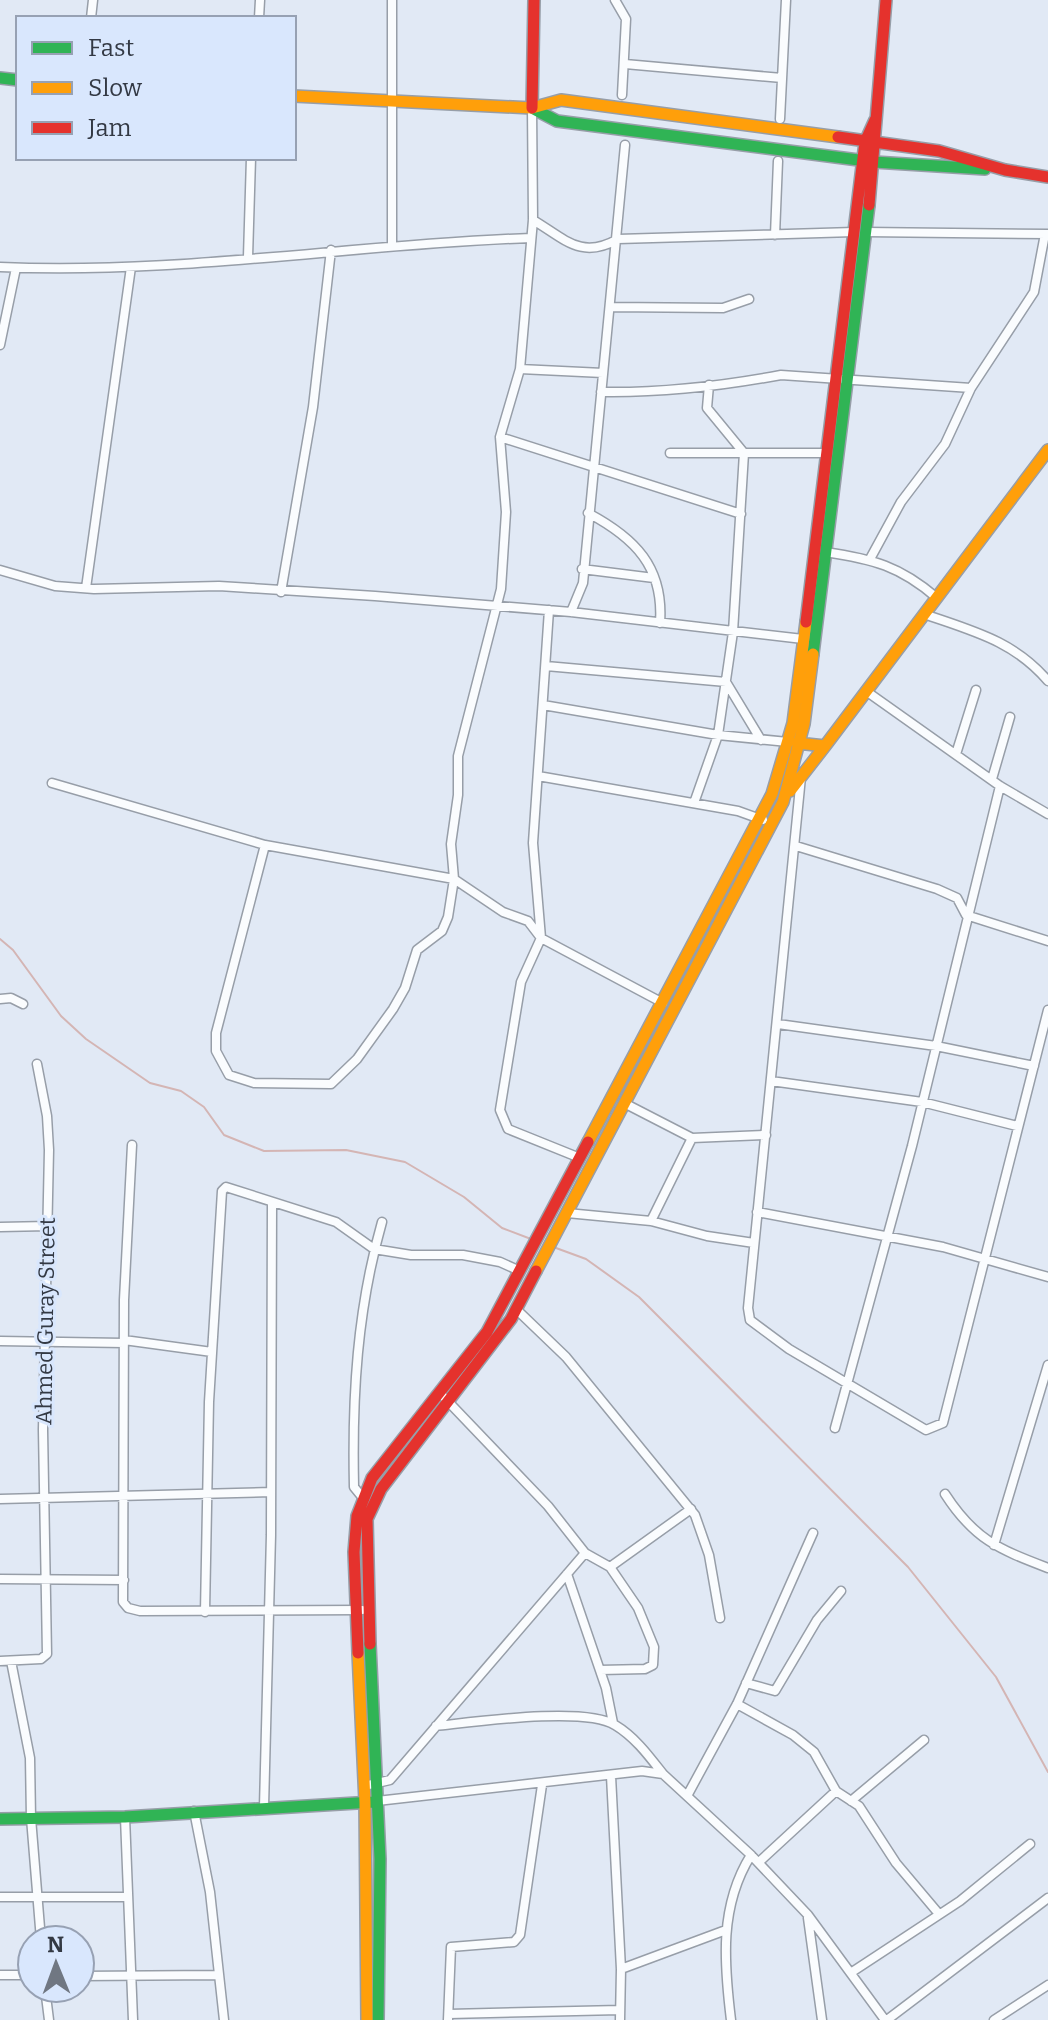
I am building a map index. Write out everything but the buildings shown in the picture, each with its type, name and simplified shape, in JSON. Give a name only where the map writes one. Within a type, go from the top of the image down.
[{"type":"main road","points":[[532,108],[534,0]]},
{"type":"main road","points":[[783,802],[825,552],[841,378],[875,120],[886,0]]},
{"type":"main road","points":[[296,96],[532,108],[561,100],[939,151],[1005,170]]},
{"type":"main road","points":[[532,108],[557,121],[868,161],[1005,170],[1048,177]]},
{"type":"main road","points":[[362,1610],[365,1534],[373,1504],[516,1309],[624,1103],[765,821],[772,794],[795,743],[803,639],[826,453],[841,378]]},
{"type":"main road","points":[[378,2020],[362,1610],[355,1533],[363,1498],[383,1462],[487,1332],[663,1003],[765,821],[783,802],[1048,450]]},
{"type":"main road","points":[[795,743],[825,746]]},
{"type":"main road","points":[[0,1819],[125,1817],[371,1802]]},
{"type":"main road","points":[[367,2020],[371,1802]]},
{"type":"street","points":[[392,0],[392,246]]},
{"type":"street","points":[[615,0],[626,19],[622,95]]},
{"type":"street","points":[[780,119],[786,0]]},
{"type":"street","points":[[625,64],[782,78]]},
{"type":"street","points":[[265,845],[216,1033],[216,1051],[229,1075],[254,1083],[324,1085],[337,1079],[393,1009],[405,988],[417,950],[442,931],[454,879],[451,844],[456,825],[458,756],[497,608],[506,512],[500,437],[520,369],[533,220],[532,108]]},
{"type":"street","points":[[571,612],[581,594],[625,145]]},
{"type":"street","points":[[248,257],[251,160]]},
{"type":"street","points":[[775,235],[778,161]]},
{"type":"street","points":[[533,220],[586,250],[603,247],[618,239],[860,232],[1046,234],[1034,292],[971,388],[945,444],[901,502],[870,559]]},
{"type":"street","points":[[0,267],[85,271],[331,250],[531,238]]},
{"type":"street","points":[[281,592],[313,407],[331,250]]},
{"type":"street","points":[[86,588],[131,267]]},
{"type":"street","points":[[0,345],[16,268]]},
{"type":"street","points":[[610,307],[723,308],[749,299]]},
{"type":"street","points":[[520,369],[603,373]]},
{"type":"street","points":[[601,392],[660,393],[745,383],[781,375],[971,388]]},
{"type":"street","points":[[694,803],[718,735],[726,682],[733,632],[744,453],[707,408],[709,385]]},
{"type":"street","points":[[500,437],[741,514]]},
{"type":"street","points":[[670,453],[826,453]]},
{"type":"street","points":[[588,513],[616,528],[639,548],[662,595],[660,623]]},
{"type":"street","points":[[825,552],[870,559],[909,575],[937,598]]},
{"type":"street","points":[[582,569],[654,578]]},
{"type":"street","points":[[0,570],[55,586],[135,590],[187,585],[375,596],[571,612],[803,639]]},
{"type":"street","points":[[549,610],[533,843],[541,938],[521,982],[501,1120],[508,1129],[580,1158]]},
{"type":"street","points":[[924,614],[1001,642],[1028,658],[1048,681]]},
{"type":"street","points":[[546,666],[726,682]]},
{"type":"street","points":[[726,682],[761,740]]},
{"type":"street","points":[[956,754],[976,690]]},
{"type":"street","points":[[866,691],[996,783],[1048,814]]},
{"type":"street","points":[[543,705],[718,735],[795,743]]},
{"type":"street","points":[[835,1428],[936,1046],[1010,717]]},
{"type":"street","points":[[538,776],[694,803],[765,821]]},
{"type":"street","points":[[801,777],[754,1243],[750,1320],[758,1328],[926,1430],[943,1423],[1048,1010]]},
{"type":"street","points":[[52,783],[265,845],[454,879],[503,912],[528,921],[541,938],[663,1003]]},
{"type":"street","points":[[796,846],[937,889],[957,898],[966,915],[1048,941]]},
{"type":"street","points":[[0,999],[11,998],[23,1004]]},
{"type":"street","points":[[778,1024],[936,1046],[1034,1066]]},
{"type":"street","name":"Ahmed Guray Street","points":[[11,1661],[41,1659],[47,1654],[43,1498],[47,1116],[37,1064]]},
{"type":"street","points":[[771,1081],[922,1102],[1017,1126]]},
{"type":"street","points":[[624,1103],[692,1138],[766,1135]]},
{"type":"street","points":[[651,1221],[692,1138]]},
{"type":"street","points":[[132,1145],[124,1342],[123,1602],[128,1608],[205,1612],[362,1610]]},
{"type":"street","points":[[205,1612],[212,1352],[222,1191],[231,1187],[272,1204],[336,1222],[374,1249],[411,1255],[463,1255],[522,1267]]},
{"type":"street","points":[[264,1807],[271,1492],[272,1204]]},
{"type":"street","points":[[757,1212],[984,1258],[1048,1277]]},
{"type":"street","points":[[566,1215],[651,1221],[707,1236],[754,1243]]},
{"type":"street","points":[[363,1498],[354,1487],[352,1394],[356,1344],[382,1222]]},
{"type":"street","points":[[0,1227],[48,1226]]},
{"type":"street","points":[[516,1309],[566,1357],[691,1509],[702,1530],[720,1618]]},
{"type":"street","points":[[0,1341],[44,1345],[124,1342],[212,1352]]},
{"type":"street","points":[[994,1545],[1048,1365]]},
{"type":"street","points":[[439,1392],[548,1506],[585,1553],[610,1567],[638,1608],[656,1658],[653,1665],[645,1669],[600,1670]]},
{"type":"street","points":[[0,1499],[271,1492]]},
{"type":"street","points":[[945,1494],[965,1525],[994,1545],[1048,1568]]},
{"type":"street","points":[[610,1567],[691,1509]]},
{"type":"street","points":[[687,1796],[737,1704],[813,1533]]},
{"type":"street","points":[[370,1785],[390,1780],[585,1553]]},
{"type":"street","points":[[567,1574],[600,1670],[613,1723]]},
{"type":"street","points":[[0,1579],[124,1580]]},
{"type":"street","points":[[746,1683],[775,1691],[817,1620],[841,1591]]},
{"type":"street","points":[[0,1661],[11,1661],[28,1744],[40,1924]]},
{"type":"street","points":[[737,1704],[793,1735],[814,1752],[836,1791],[859,1806],[896,1863],[939,1914]]},
{"type":"street","points":[[436,1726],[562,1716],[613,1723],[634,1740],[663,1774],[759,1862],[808,1915],[886,2020],[1048,1898]]},
{"type":"street","points":[[851,1801],[924,1740]]},
{"type":"street","points":[[371,1802],[542,1785],[642,1771],[663,1774]]},
{"type":"street","points":[[542,1785],[520,1935],[514,1942],[451,1947],[448,2017],[620,2015],[621,1969],[611,1776]]},
{"type":"street","points":[[759,1862],[836,1791]]},
{"type":"street","points":[[194,1811],[210,1892],[224,2020]]},
{"type":"street","points":[[125,1817],[133,2020]]},
{"type":"street","points":[[852,1972],[939,1914],[1030,1844]]},
{"type":"street","points":[[731,2020],[726,1930],[741,1871],[751,1855]]},
{"type":"street","points":[[0,1897],[127,1897]]},
{"type":"street","points":[[808,1915],[822,2020]]},
{"type":"street","points":[[621,1969],[726,1930]]},
{"type":"street","points":[[96,1976],[219,1975]]},
{"type":"street","points":[[997,2019],[1048,1985]]},
{"type":"waterway","points":[[0,939],[13,950],[61,1016],[86,1039],[150,1083],[181,1091],[204,1107],[224,1135],[264,1151],[346,1150],[405,1162],[464,1197],[502,1228],[531,1239]]},
{"type":"waterway","points":[[556,1248],[586,1259],[639,1297],[908,1567],[996,1677],[1048,1772]]},
{"type":"traffic: fast","points":[[0,78],[16,80]]},
{"type":"traffic: fast","points":[[532,108],[557,121],[874,162],[985,169]]},
{"type":"traffic: fast","points":[[813,654],[869,205]]},
{"type":"traffic: fast","points":[[370,1644],[380,1859],[378,2020]]},
{"type":"traffic: fast","points":[[0,1819],[125,1817],[373,1802]]},
{"type":"traffic: slow","points":[[296,96],[532,108],[561,100],[838,137]]},
{"type":"traffic: slow","points":[[797,743],[825,746],[1048,450]]},
{"type":"traffic: slow","points":[[588,1142],[772,794],[793,723],[806,622]]},
{"type":"traffic: slow","points":[[536,1271],[783,802],[804,724],[813,654]]},
{"type":"traffic: slow","points":[[790,791],[825,746]]},
{"type":"traffic: slow","points":[[358,1653],[365,1802],[367,2020]]},
{"type":"traffic: jam","points":[[532,108],[534,0]]},
{"type":"traffic: jam","points":[[869,205],[886,0]]},
{"type":"traffic: jam","points":[[806,622],[865,142],[875,120]]},
{"type":"traffic: jam","points":[[838,137],[939,151],[1005,170],[1048,177]]},
{"type":"traffic: jam","points":[[358,1653],[354,1552],[357,1516],[372,1478],[487,1332],[588,1142]]},
{"type":"traffic: jam","points":[[370,1644],[367,1519],[381,1489],[511,1319],[536,1271]]}]
